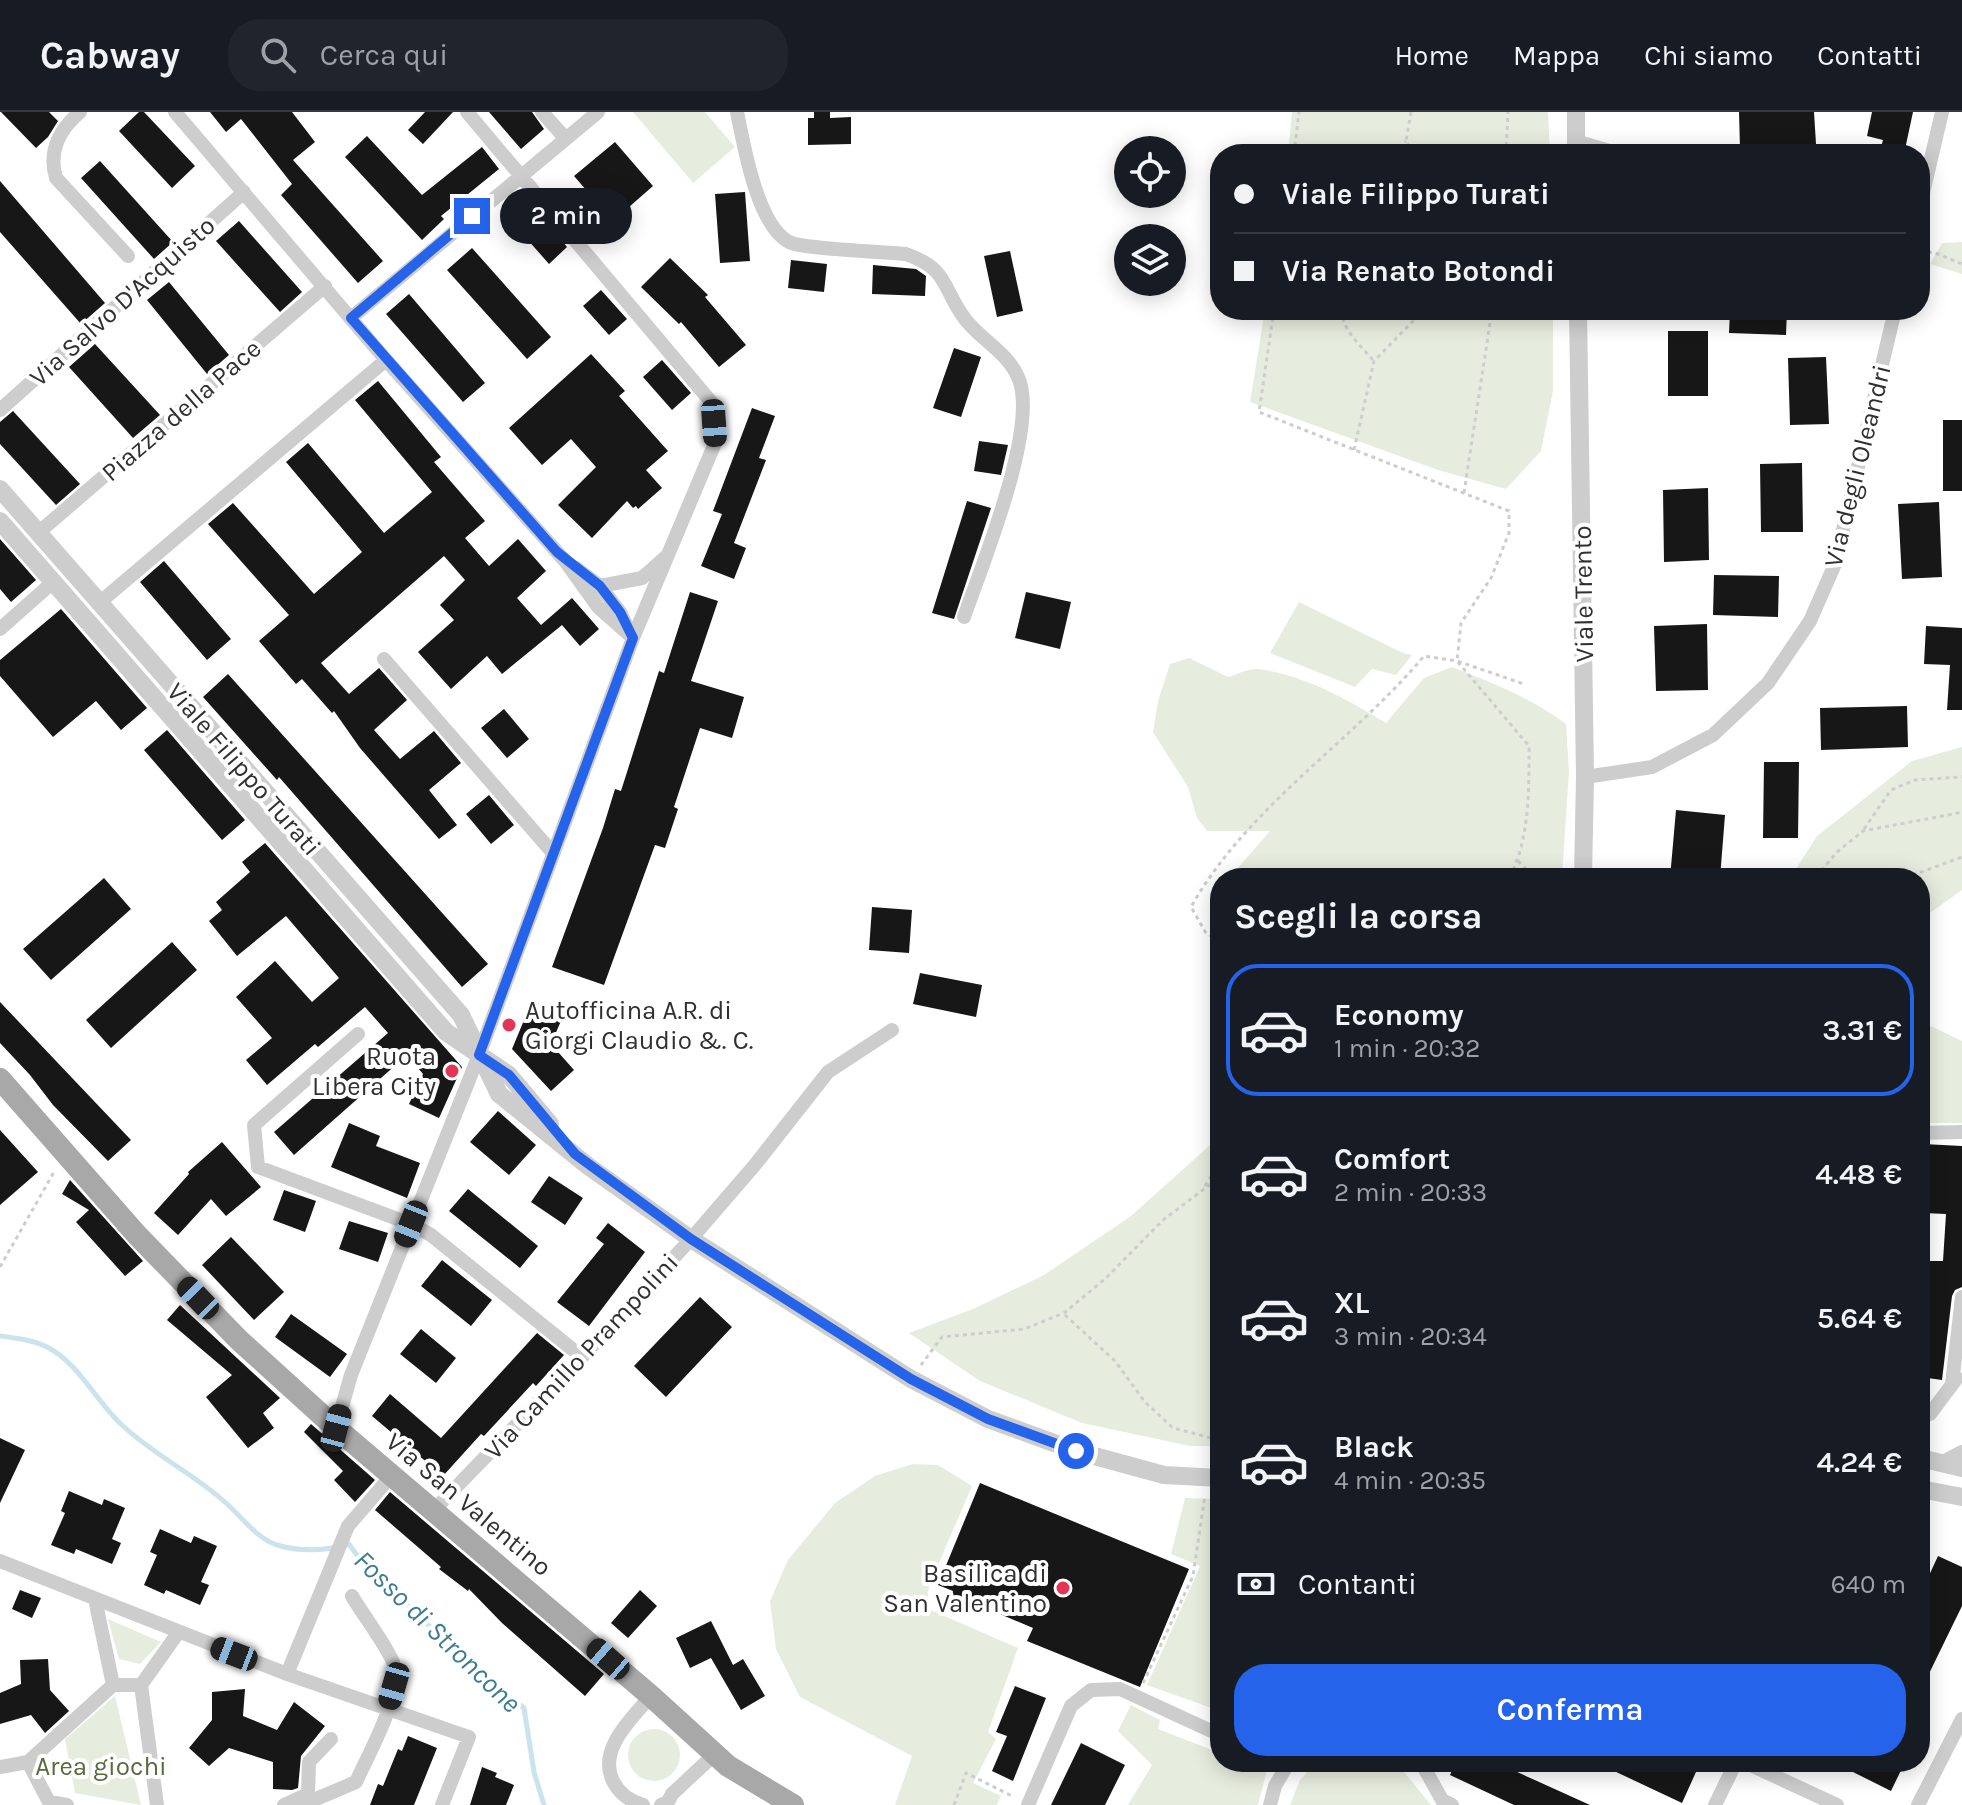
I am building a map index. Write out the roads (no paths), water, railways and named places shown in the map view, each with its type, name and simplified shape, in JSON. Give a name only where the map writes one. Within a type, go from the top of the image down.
[{"type":"main road","name":"Via San Valentino","points":[[0,1079],[137,1235],[239,1340],[336,1428],[651,1696],[728,1766],[793,1805]]},
{"type":"street","points":[[80,112],[61,133],[54,149],[56,178],[128,256]]},
{"type":"street","points":[[175,112],[386,360],[565,561],[598,607],[633,638]]},
{"type":"street","points":[[336,1428],[351,1375],[479,1055],[633,638],[715,443],[712,403],[467,112]]},
{"type":"street","points":[[542,112],[565,138]]},
{"type":"street","points":[[351,318],[598,112]]},
{"type":"street","points":[[737,112],[752,179],[775,232],[791,244],[906,254],[923,260],[937,270],[965,318],[1010,362],[1019,378],[1025,396],[1009,491],[964,617]]},
{"type":"street","points":[[1576,112],[1576,144]]},
{"type":"street","points":[[1930,163],[1942,112]]},
{"type":"street","name":"Via Salvo D'Acquisto","points":[[0,410],[244,192]]},
{"type":"street","name":"Piazza della Pace","points":[[38,533],[325,286]]},
{"type":"street","name":"Viale Trento","points":[[1578,320],[1585,777],[1583,868]]},
{"type":"street","name":"Via degli Oleandri","points":[[1585,777],[1652,767],[1713,735],[1768,683],[1810,621],[1835,564],[1893,320]]},
{"type":"street","points":[[99,603],[386,360]]},
{"type":"street","name":"Viale Filippo Turati","points":[[0,489],[461,1015],[479,1055]]},
{"type":"street","name":"Viale Filippo Turati","points":[[0,521],[446,1032],[509,1075],[575,1154],[691,1239],[911,1379],[988,1419],[1076,1451],[1164,1475],[1210,1478]]},
{"type":"street","points":[[600,586],[642,578],[671,552]]},
{"type":"street","points":[[565,561],[600,586],[620,612],[633,638]]},
{"type":"street","points":[[0,629],[53,582]]},
{"type":"street","points":[[384,659],[552,852]]},
{"type":"street","name":"Via Camillo Prampolini","points":[[433,1511],[691,1239],[754,1166],[828,1072],[892,1030]]},
{"type":"street","points":[[358,1034],[254,1125],[258,1167],[411,1224],[431,1235],[582,1357]]},
{"type":"street","points":[[1930,1133],[1962,1132]]},
{"type":"street","points":[[1952,1384],[1960,1341],[1962,1297]]},
{"type":"street","points":[[1930,1414],[1962,1371]]},
{"type":"street","points":[[1941,1463],[1962,1452]]},
{"type":"street","points":[[1930,1460],[1962,1468]]},
{"type":"street","points":[[287,1674],[348,1526],[392,1475]]},
{"type":"street","points":[[1930,1491],[1962,1497]]},
{"type":"street","points":[[0,1561],[287,1674],[469,1737],[442,1805]]},
{"type":"street","points":[[302,1805],[356,1782],[387,1711],[394,1686],[395,1665],[352,1596]]},
{"type":"street","points":[[95,1599],[113,1685]]},
{"type":"street","points":[[157,1805],[141,1685],[178,1633]]},
{"type":"street","points":[[0,1767],[28,1762],[113,1685],[141,1685]]},
{"type":"street","points":[[1028,1805],[1071,1706],[1091,1690],[1120,1689],[1210,1730]]},
{"type":"street","points":[[643,1805],[620,1793],[608,1772],[612,1746],[651,1696]]},
{"type":"street","points":[[1918,1805],[1962,1719]]},
{"type":"street","points":[[284,1805],[308,1794],[309,1762],[331,1739]]},
{"type":"street","points":[[661,1805],[668,1802],[672,1794],[715,1754]]},
{"type":"street","points":[[28,1762],[48,1803],[67,1805]]},
{"type":"street","points":[[1270,1805],[1283,1772]]},
{"type":"street","points":[[1427,1772],[1442,1800],[1452,1805]]},
{"type":"street","points":[[1715,1805],[1731,1772]]},
{"type":"street","points":[[1766,1772],[1837,1805]]},
{"type":"waterway","name":"Fosso di Stroncone","points":[[0,1336],[36,1343],[59,1354],[123,1426],[214,1493],[269,1542],[304,1550],[349,1544],[367,1569],[422,1618],[443,1642],[524,1708],[534,1772],[544,1805]]},
{"type":"place","name":"Autofficina A.R. di Giorgi Claudio &. C.","points":[[509,1025]]},
{"type":"place","name":"Ruota Libera City","points":[[452,1071]]},
{"type":"place","name":"Basilica di San Valentino","points":[[1063,1588]]},
{"type":"park label","name":"Area giochi","points":[[101,1766]]}]
